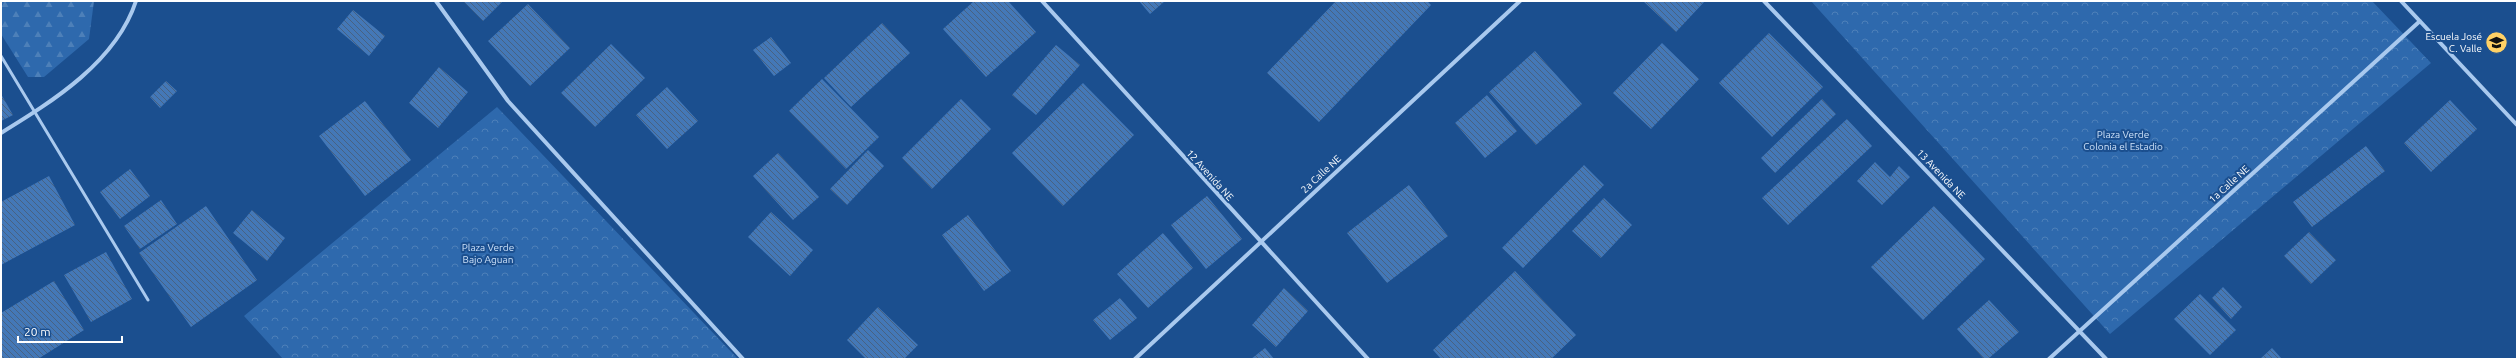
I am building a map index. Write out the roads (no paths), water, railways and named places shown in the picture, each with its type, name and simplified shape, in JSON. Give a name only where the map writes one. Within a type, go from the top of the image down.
[{"type":"street","points":[[1,133],[36,111],[68,88],[100,58],[131,17],[136,1]]},
{"type":"street","points":[[436,1],[508,101],[743,359]]},
{"type":"street","name":"12 Avenida NE","points":[[1042,1],[1368,359]]},
{"type":"street","name":"2a Calle NE","points":[[1135,359],[1520,1]]},
{"type":"street","name":"13 Avenida NE","points":[[1764,1],[2106,359]]},
{"type":"street","points":[[2401,1],[2517,125]]},
{"type":"street","name":"1a Calle NE","points":[[2049,359],[2420,21]]},
{"type":"lane","points":[[1,56],[36,111],[148,300]]},
{"type":"place","name":"Escuela José C. Valle","points":[[2497,42]]},
{"type":"park label","name":"Plaza Verde Colonia el Estadio","points":[[2123,140]]},
{"type":"park label","name":"Plaza Verde Bajo Aguan","points":[[488,252]]}]
